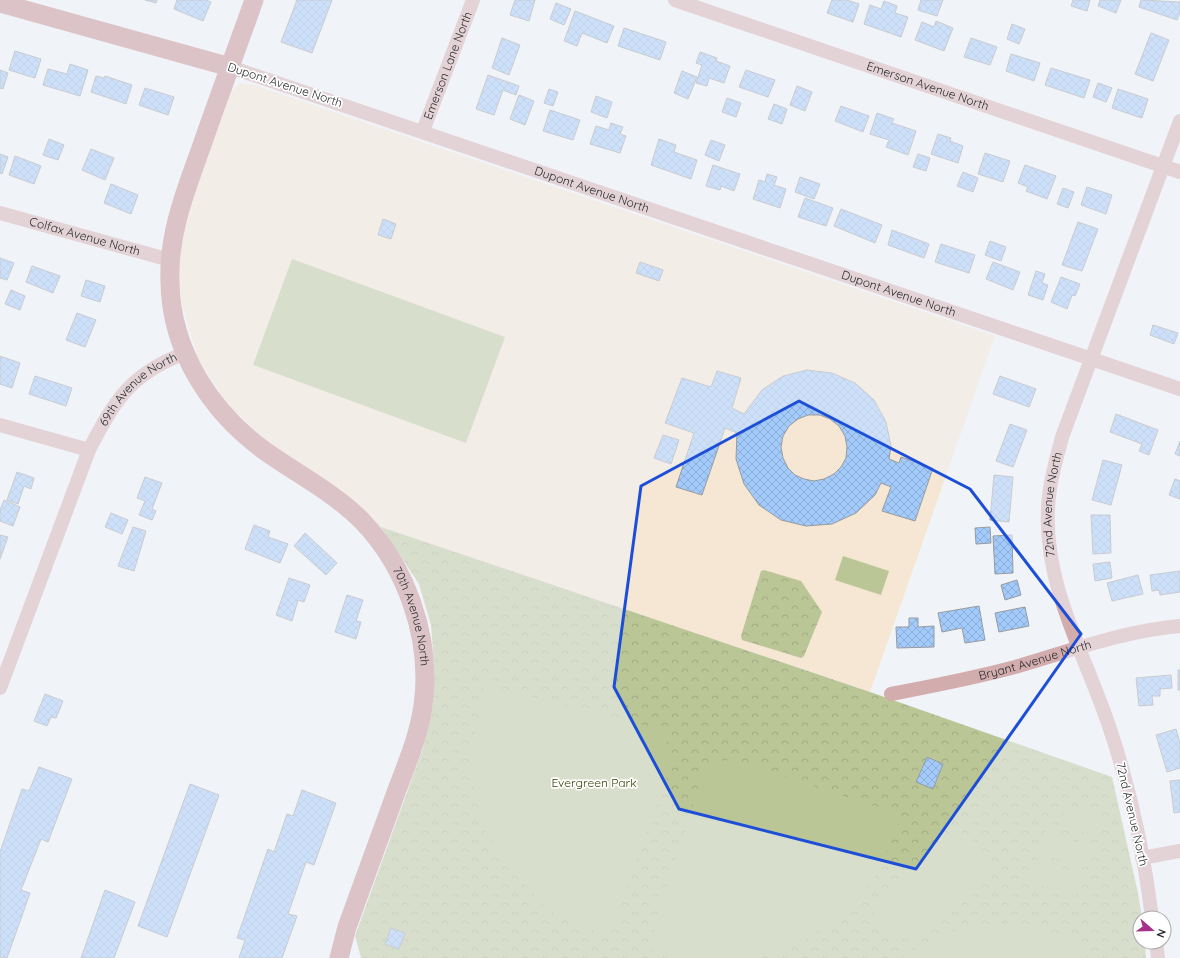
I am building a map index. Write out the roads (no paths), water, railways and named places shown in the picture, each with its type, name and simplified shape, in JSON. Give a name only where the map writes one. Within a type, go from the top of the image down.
[{"type":"street","name":"69th Avenue North","points":[[0,688],[89,450],[113,404],[130,385],[164,361],[185,353],[173,316],[170,284],[170,260],[176,219],[254,0]]},
{"type":"street","name":"Emerson Lane North","points":[[423,131],[473,0]]},
{"type":"street","name":"Emerson Avenue North","points":[[675,0],[689,2],[1180,172]]},
{"type":"street","name":"Dupont Avenue North","points":[[0,2],[230,67],[423,131],[1180,389]]},
{"type":"street","name":"72nd Avenue North","points":[[1151,910],[1142,858],[1125,778],[1109,726],[1080,648],[1065,613],[1054,579],[1048,544],[1048,508],[1052,472],[1062,438],[1093,359],[1180,121]]},
{"type":"street","name":"Colfax Avenue North","points":[[0,213],[170,260]]},
{"type":"street","name":"70th Avenue North","points":[[185,353],[200,384],[223,414],[243,434],[344,505],[363,522],[383,546],[401,577],[413,604],[421,633],[424,663],[424,697],[414,743],[347,927],[339,958]]},
{"type":"street","points":[[0,425],[89,450]]},
{"type":"street","name":"Bryant Avenue North","points":[[890,694],[966,680],[1112,638],[1154,628],[1180,626]]},
{"type":"street","points":[[1142,858],[1180,851]]},
{"type":"park label","name":"Evergreen Park","points":[[594,783]]}]
